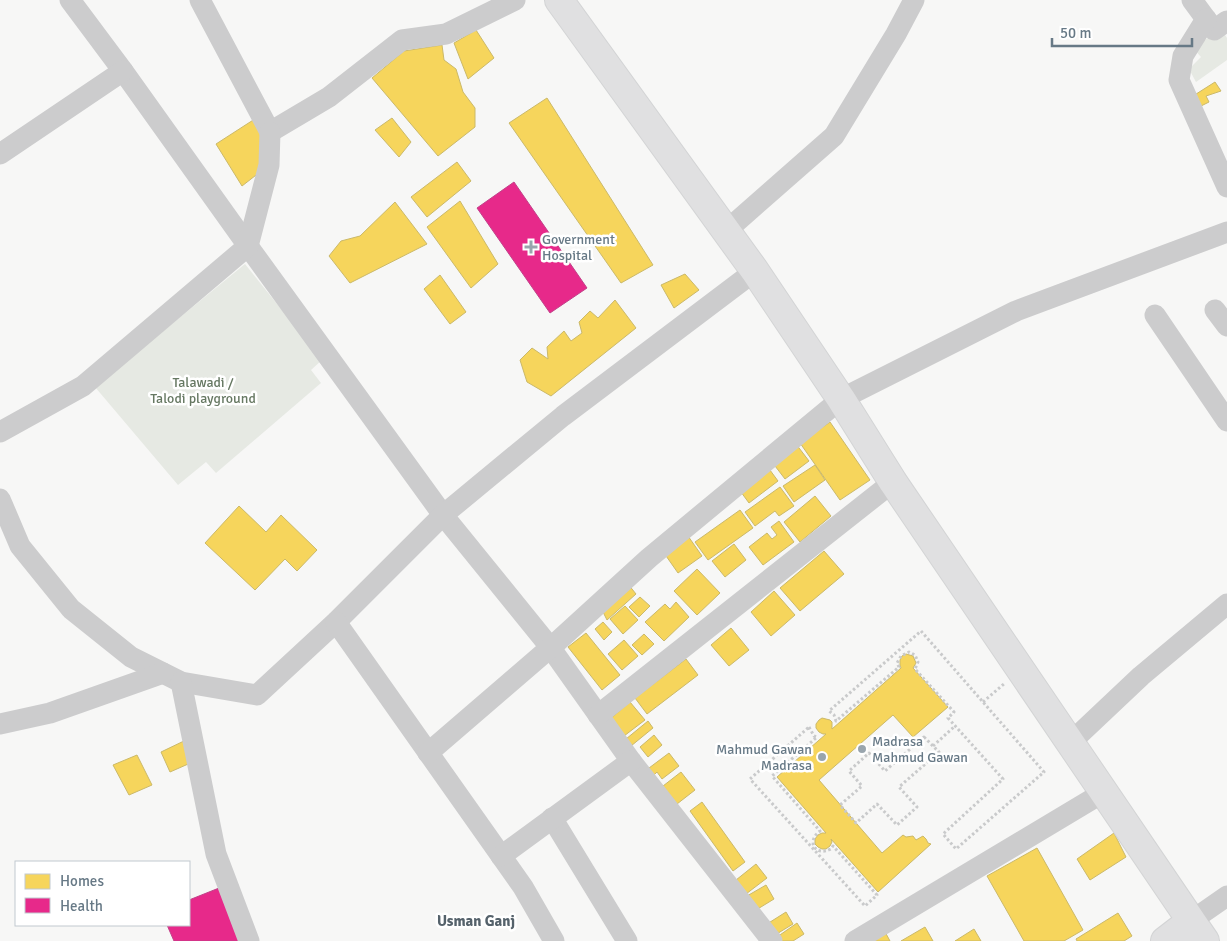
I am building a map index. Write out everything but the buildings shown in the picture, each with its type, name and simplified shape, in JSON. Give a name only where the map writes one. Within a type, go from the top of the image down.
[{"type":"street","points":[[70,0],[443,515],[550,647],[631,761],[772,941]]},
{"type":"street","points":[[0,432],[83,386],[248,246],[270,165],[270,132],[200,0]]},
{"type":"street","points":[[270,132],[330,97],[402,40],[446,34],[515,0]]},
{"type":"street","points":[[559,0],[755,271],[841,399],[893,482],[1198,931]]},
{"type":"street","points":[[726,231],[834,136],[896,34],[914,0]]},
{"type":"street","points":[[1192,0],[1217,20],[1183,56],[1179,80],[1227,187]]},
{"type":"street","points":[[0,154],[123,72]]},
{"type":"street","points":[[428,753],[649,558],[841,399],[1016,311],[1227,232]]},
{"type":"street","points":[[0,499],[20,546],[71,609],[131,657],[172,677],[257,695],[336,622],[443,515],[563,416],[755,271]]},
{"type":"street","points":[[1155,315],[1227,421]]},
{"type":"street","points":[[598,716],[893,482]]},
{"type":"street","points":[[1070,743],[1141,676],[1227,604]]},
{"type":"street","points":[[336,622],[523,887],[554,941]]},
{"type":"street","points":[[0,724],[50,713],[172,677]]},
{"type":"street","points":[[172,677],[216,854],[249,941]]},
{"type":"street","points":[[501,856],[631,761]]},
{"type":"street","points":[[855,941],[1104,792]]},
{"type":"street","points":[[552,818],[627,941]]},
{"type":"street","points":[[1165,941],[1198,931],[1227,896]]},
{"type":"path","points":[[921,631],[1044,772],[956,849],[943,834],[1003,779],[955,726],[948,718],[954,712],[916,669],[918,659],[909,652],[898,660],[899,667],[836,721],[834,715],[829,711],[921,631]]},
{"type":"path","points":[[933,746],[955,726]]},
{"type":"path","points":[[809,727],[814,736],[817,737],[772,776],[820,831],[813,838],[816,848],[823,852],[831,849],[833,846],[877,895],[865,906],[750,778],[809,727]]},
{"type":"path","points":[[924,736],[933,746],[939,752],[899,787],[916,807],[897,825],[877,804],[856,823],[840,805],[862,786],[849,771],[869,752],[885,770],[924,736]]},
{"type":"green space","points":[[1221,29],[1227,38],[1227,60],[1196,82],[1189,69],[1201,57],[1193,48]]},
{"type":"green space","name":"Talawadi / Talodi playground","points":[[245,264],[322,360],[311,370],[321,383],[216,473],[206,462],[178,485],[95,387]]},
{"type":"place","name":"Government Hospital","points":[[531,247]]},
{"type":"place","name":"Madrasa Mahmud Gawan","points":[[862,749]]},
{"type":"place","name":"Mahmud Gawan Madrasa","points":[[822,757]]},
{"type":"district","name":"Usman Ganj","points":[[476,921]]}]
